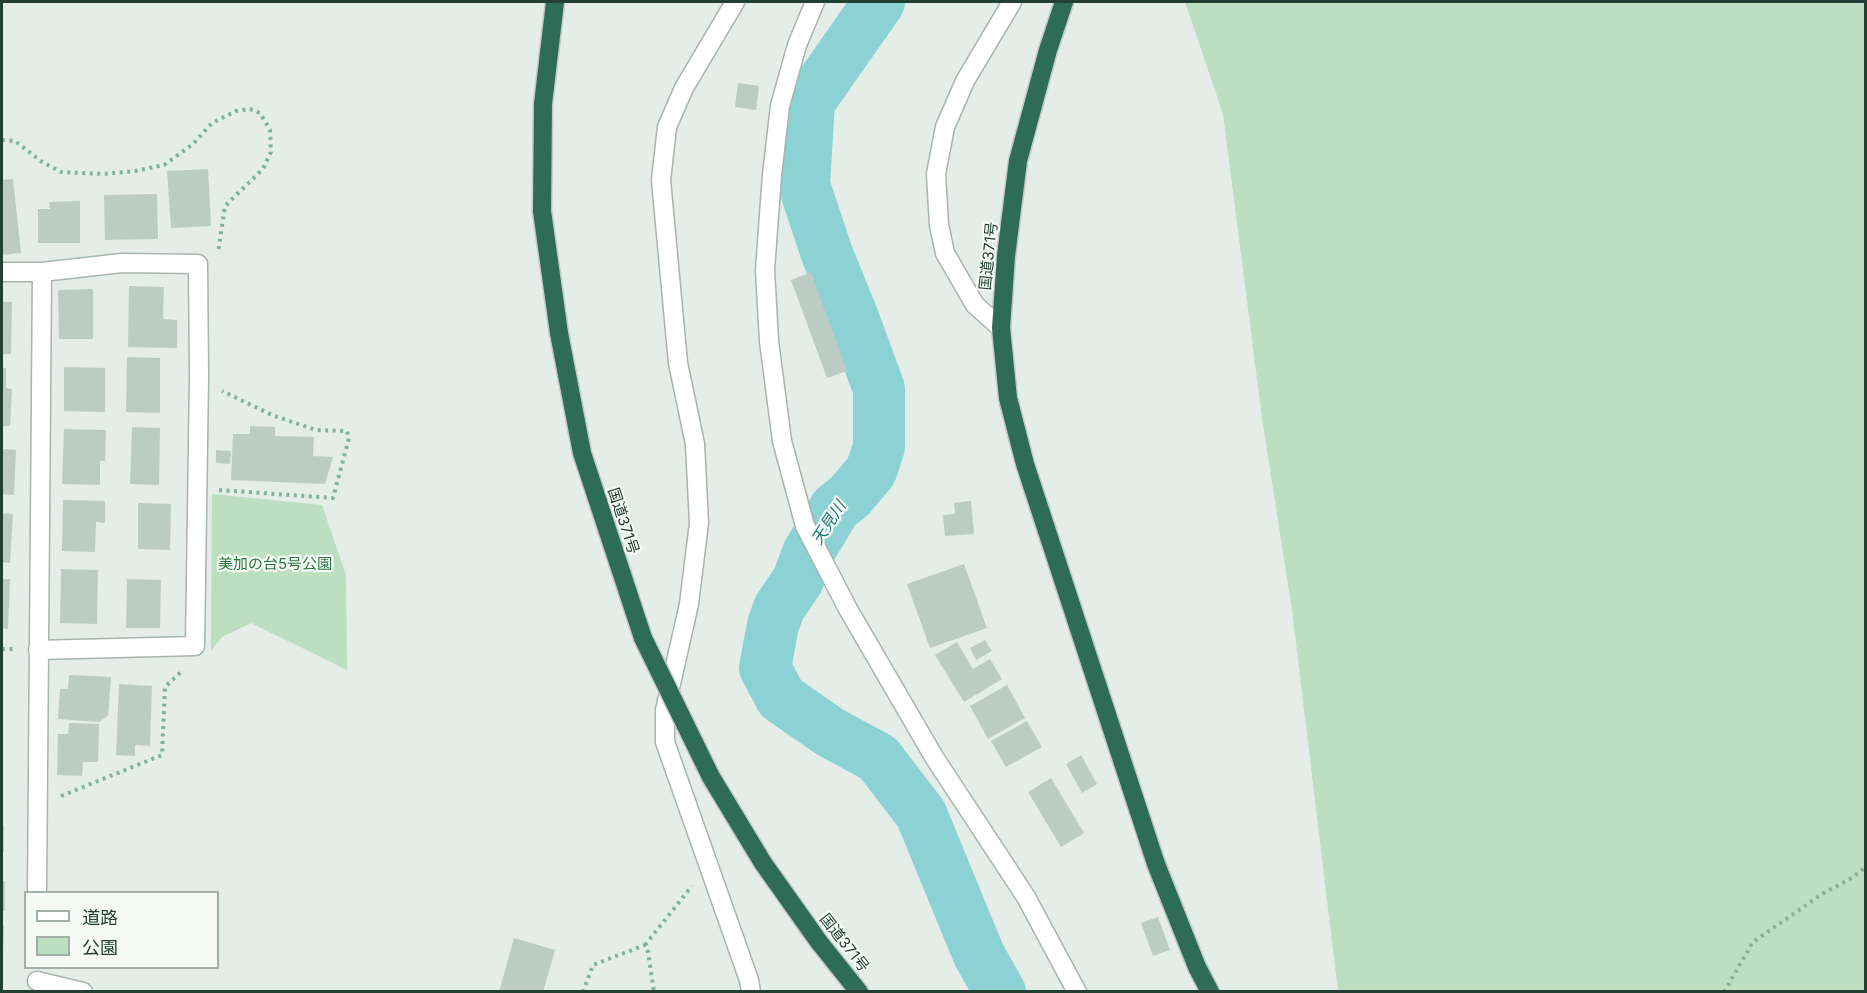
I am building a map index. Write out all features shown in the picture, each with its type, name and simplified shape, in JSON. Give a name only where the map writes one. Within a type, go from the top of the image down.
[{"type":"highway","name":"国道371号","points":[[555,2],[543,104],[542,211],[559,333],[582,453],[643,638],[711,777],[763,863],[819,942],[859,992]]},
{"type":"highway","name":"国道371号","points":[[1064,2],[1048,50],[1018,161],[1006,256],[1001,328],[1008,398],[1025,464],[1156,864],[1197,966],[1210,992]]},
{"type":"street","points":[[735,2],[684,88],[667,128],[661,180],[678,363],[695,444],[699,523],[689,604],[665,710],[665,742],[745,969],[751,992]]},
{"type":"street","points":[[815,2],[797,45],[780,106],[772,175],[765,270],[768,341],[782,441],[805,526],[848,609],[934,757],[1026,897],[1077,992]]},
{"type":"street","points":[[1001,328],[975,305],[945,253],[939,225],[936,174],[945,127],[965,81],[1012,2]]},
{"type":"street","points":[[2,272],[42,272],[122,263],[198,264],[199,379],[195,646],[38,650]]},
{"type":"street","points":[[37,891],[42,272]]},
{"type":"street","points":[[37,980],[83,992]]},
{"type":"path","points":[[2,140],[15,141],[42,162],[61,172],[103,174],[135,171],[164,165],[193,144],[212,123],[236,111],[250,109],[260,113],[270,130],[271,152],[263,169],[225,206],[217,257]]},
{"type":"path","points":[[197,490],[333,498],[349,438],[347,432],[316,430],[272,415],[199,379]]},
{"type":"path","points":[[37,804],[162,755],[165,687],[196,657],[195,646]]},
{"type":"path","points":[[1724,992],[1753,942],[1822,894],[1850,879],[1866,867]]},
{"type":"path","points":[[583,992],[593,965],[645,945],[695,883]]},
{"type":"path","points":[[645,945],[654,992]]},
{"type":"green space","points":[[1185,2],[1865,2],[1865,991],[1338,991],[1292,610],[1262,418],[1223,114]]},
{"type":"green space","name":"美加の台5号公園","points":[[212,494],[322,505],[346,575],[347,670],[251,623],[222,637],[211,651]]},
{"type":"building","points":[[738,83],[759,86],[756,110],[735,107]]},
{"type":"building","points":[[208,169],[211,226],[171,228],[167,171]]},
{"type":"building","points":[[13,179],[21,253],[2,255],[2,180]]},
{"type":"building","points":[[157,194],[158,239],[105,240],[104,195]]},
{"type":"building","points":[[80,201],[80,243],[38,243],[38,209],[50,209],[49,202]]},
{"type":"building","points":[[811,272],[847,371],[827,378],[791,280]]},
{"type":"building","points":[[129,286],[164,287],[163,319],[177,320],[177,348],[128,347]]},
{"type":"building","points":[[93,289],[93,339],[59,339],[58,290]]},
{"type":"building","points":[[2,302],[12,302],[11,354],[2,354]]},
{"type":"building","points":[[127,357],[160,358],[160,413],[126,412]]},
{"type":"building","points":[[64,367],[105,368],[105,412],[64,411]]},
{"type":"building","points":[[2,368],[6,368],[6,388],[12,389],[10,426],[2,426]]},
{"type":"building","points":[[250,426],[275,427],[275,436],[314,437],[313,456],[333,457],[325,484],[231,480],[233,434],[250,434]]},
{"type":"building","points":[[132,427],[160,428],[159,485],[130,484]]},
{"type":"building","points":[[64,429],[106,430],[105,461],[100,461],[100,485],[62,484]]},
{"type":"building","points":[[2,449],[16,450],[14,495],[2,494]]},
{"type":"building","points":[[216,450],[231,451],[230,464],[216,463]]},
{"type":"building","points":[[63,500],[105,501],[105,523],[96,522],[95,552],[62,551]]},
{"type":"building","points":[[971,501],[974,534],[945,536],[943,515],[955,514],[954,503]]},
{"type":"building","points":[[138,503],[171,504],[170,550],[138,549]]},
{"type":"building","points":[[2,513],[13,514],[10,563],[2,562]]},
{"type":"building","points":[[964,564],[987,628],[930,648],[907,584]]},
{"type":"building","points":[[61,569],[98,570],[97,624],[60,623]]},
{"type":"building","points":[[2,579],[10,579],[8,629],[2,628]]},
{"type":"building","points":[[127,579],[161,580],[160,628],[126,628]]},
{"type":"building","points":[[985,640],[992,651],[976,660],[970,648]]},
{"type":"building","points":[[957,642],[973,669],[990,659],[1002,679],[964,702],[935,655]]},
{"type":"building","points":[[69,675],[111,677],[108,716],[99,722],[58,719],[60,689],[68,689]]},
{"type":"building","points":[[119,684],[152,686],[150,746],[135,745],[135,756],[116,755]]},
{"type":"building","points":[[1007,685],[1025,718],[988,739],[970,706]]},
{"type":"building","points":[[1027,721],[1042,747],[1006,767],[991,741]]},
{"type":"building","points":[[69,723],[99,724],[98,762],[83,762],[82,776],[57,775],[58,734],[68,734]]},
{"type":"building","points":[[1081,755],[1097,784],[1082,793],[1066,764]]},
{"type":"building","points":[[1051,778],[1084,833],[1061,847],[1028,792]]},
{"type":"building","points":[[2,825],[4,825],[4,852],[2,852]]},
{"type":"building","points":[[2,881],[5,881],[5,911],[2,911]]},
{"type":"building","points":[[1158,917],[1170,950],[1153,956],[1141,923]]},
{"type":"building","points":[[2,926],[4,926],[3,957],[2,957]]},
{"type":"building","points":[[514,938],[555,950],[543,992],[499,992]]},
{"type":"waterway","name":"天見川","points":[[879,2],[809,102],[804,185],[827,254],[879,389],[879,447],[871,471],[850,496],[835,508],[808,553],[798,580],[779,608],[773,625],[765,668],[781,698],[830,732],[878,758],[921,814],[979,955],[1000,992]]}]
